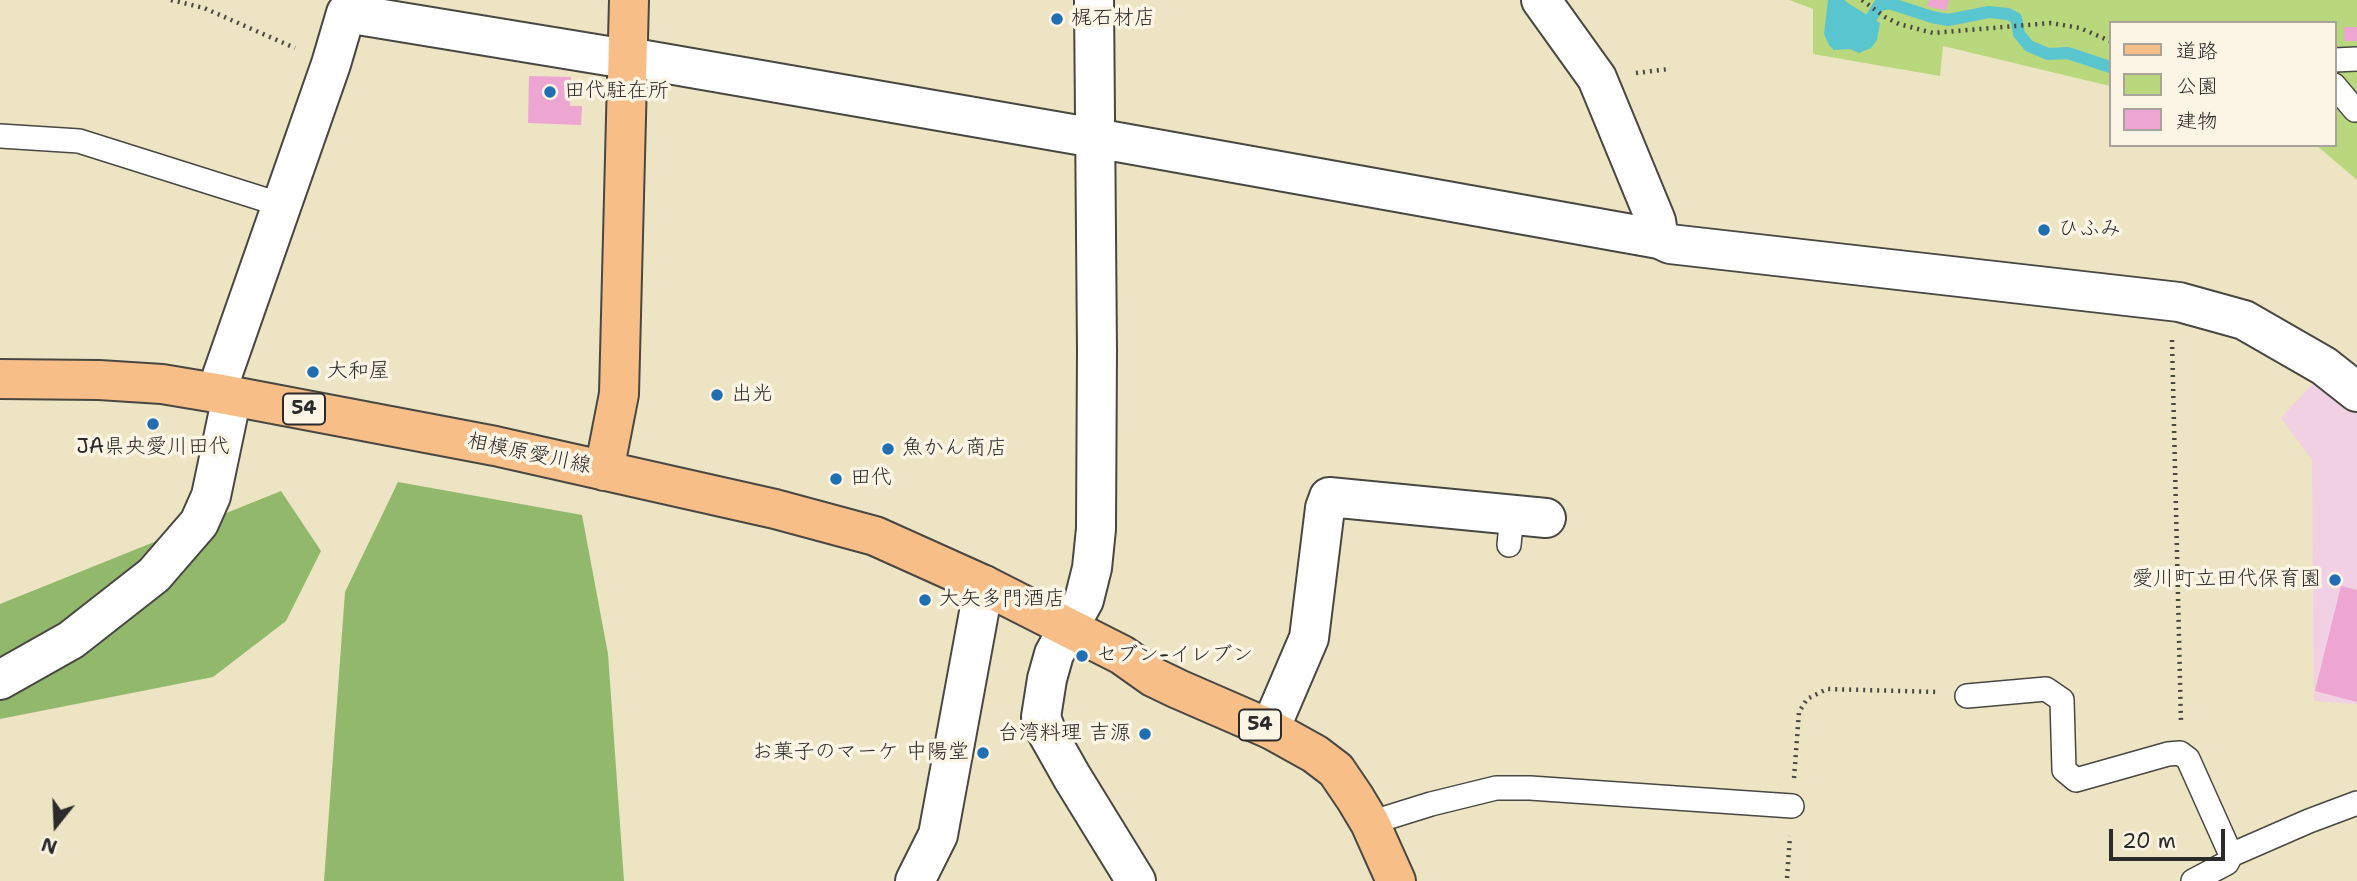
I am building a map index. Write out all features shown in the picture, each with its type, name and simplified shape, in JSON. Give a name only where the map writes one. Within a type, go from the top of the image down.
[{"type":"main road","name":"相模原愛川線","points":[[0,379],[162,384],[379,422],[604,471],[619,394],[629,7]]},
{"type":"main road","name":"54","points":[[604,471],[775,509],[875,536],[928,558],[1069,627],[1122,655],[1153,677],[1178,690],[1270,729],[1315,754],[1336,770],[1370,823],[1396,881]]},
{"type":"street","points":[[1094,0],[1096,529],[1092,568],[1084,600],[1054,654],[1041,717],[1072,777],[1136,881]]},
{"type":"street","points":[[1541,0],[1597,78],[1656,221],[1659,239]]},
{"type":"street","points":[[0,680],[71,640],[154,575],[199,523],[211,496],[224,395],[282,205],[331,64],[348,6],[608,56],[628,57],[1095,138],[1659,239],[1670,244],[2171,301],[2244,320],[2325,366],[2357,392]]},
{"type":"street","points":[[1270,729],[1308,638],[1325,508],[1329,497],[1522,526]]},
{"type":"street","points":[[915,881],[938,835],[984,585]]},
{"type":"lane","points":[[2336,60],[2357,59]]},
{"type":"lane","points":[[2336,87],[2356,111]]},
{"type":"lane","points":[[0,136],[79,141],[282,205]]},
{"type":"lane","points":[[1967,696],[2046,689],[2062,700],[2064,771],[2076,780],[2180,753],[2188,759],[2231,855]]},
{"type":"lane","points":[[1370,823],[1496,788],[1792,806]]},
{"type":"lane","points":[[2193,881],[2227,863],[2231,855],[2357,803]]},
{"type":"path","points":[[171,0],[204,8],[331,64]]},
{"type":"path","points":[[1862,0],[1899,24],[1933,33],[2051,23],[2080,28],[2108,40]]},
{"type":"path","points":[[2171,301],[2182,743],[2180,753]]},
{"type":"path","points":[[1787,878],[1799,712],[1807,699],[1827,689],[1874,688],[1948,692],[1967,696]]},
{"type":"shaded area","name":"愛川町立田代保育園","points":[[2317,379],[2357,410],[2357,704],[2314,701],[2312,460],[2281,418]]},
{"type":"green space","points":[[1789,0],[2357,0],[2357,180],[2318,147],[2336,147],[2336,21],[2108,21],[2108,86],[1943,46],[1940,76],[1813,54],[1813,9]]},
{"type":"green space","points":[[398,482],[582,515],[608,654],[624,881],[324,881],[345,592]]},
{"type":"green space","points":[[281,491],[321,551],[286,621],[213,677],[0,719],[0,604]]},
{"type":"water","points":[[1828,0],[1843,0],[1880,23],[1877,40],[1871,48],[1859,53],[1850,49],[1834,50],[1829,45],[1824,34]]},
{"type":"building","points":[[1929,0],[1949,0],[1946,11],[1927,6]]},
{"type":"building","points":[[2344,27],[2357,27],[2357,41],[2344,41]]},
{"type":"building","name":"田代駐在所","points":[[529,76],[571,77],[570,106],[582,106],[581,125],[528,123]]},
{"type":"building","points":[[2341,586],[2357,590],[2357,702],[2315,691]]},
{"type":"waterway","points":[[1838,0],[1844,11],[1861,22],[1870,20],[1879,5],[1889,3],[1948,20],[1989,12],[2008,14],[2016,18],[2019,34],[2029,46],[2048,54],[2068,53],[2108,66]]},
{"type":"place","name":"梶石材店","points":[[1057,19]]},
{"type":"place","name":"田代駐在所","points":[[550,92]]},
{"type":"place","name":"ひふみ","points":[[2044,230]]},
{"type":"place","name":"大和屋","points":[[313,372]]},
{"type":"place","name":"出光","points":[[717,395]]},
{"type":"place","name":"JA県央愛川田代","points":[[153,424]]},
{"type":"place","name":"魚かん商店","points":[[888,449]]},
{"type":"place","name":"田代","points":[[836,479]]},
{"type":"place","name":"愛川町立田代保育園","points":[[2335,580]]},
{"type":"place","name":"大矢多門酒店","points":[[925,600]]},
{"type":"place","name":"セブン-イレブン","points":[[1082,656]]},
{"type":"place","name":"台湾料理 吉源","points":[[1145,734]]},
{"type":"place","name":"お菓子のマーケ 中陽堂","points":[[983,753]]}]
